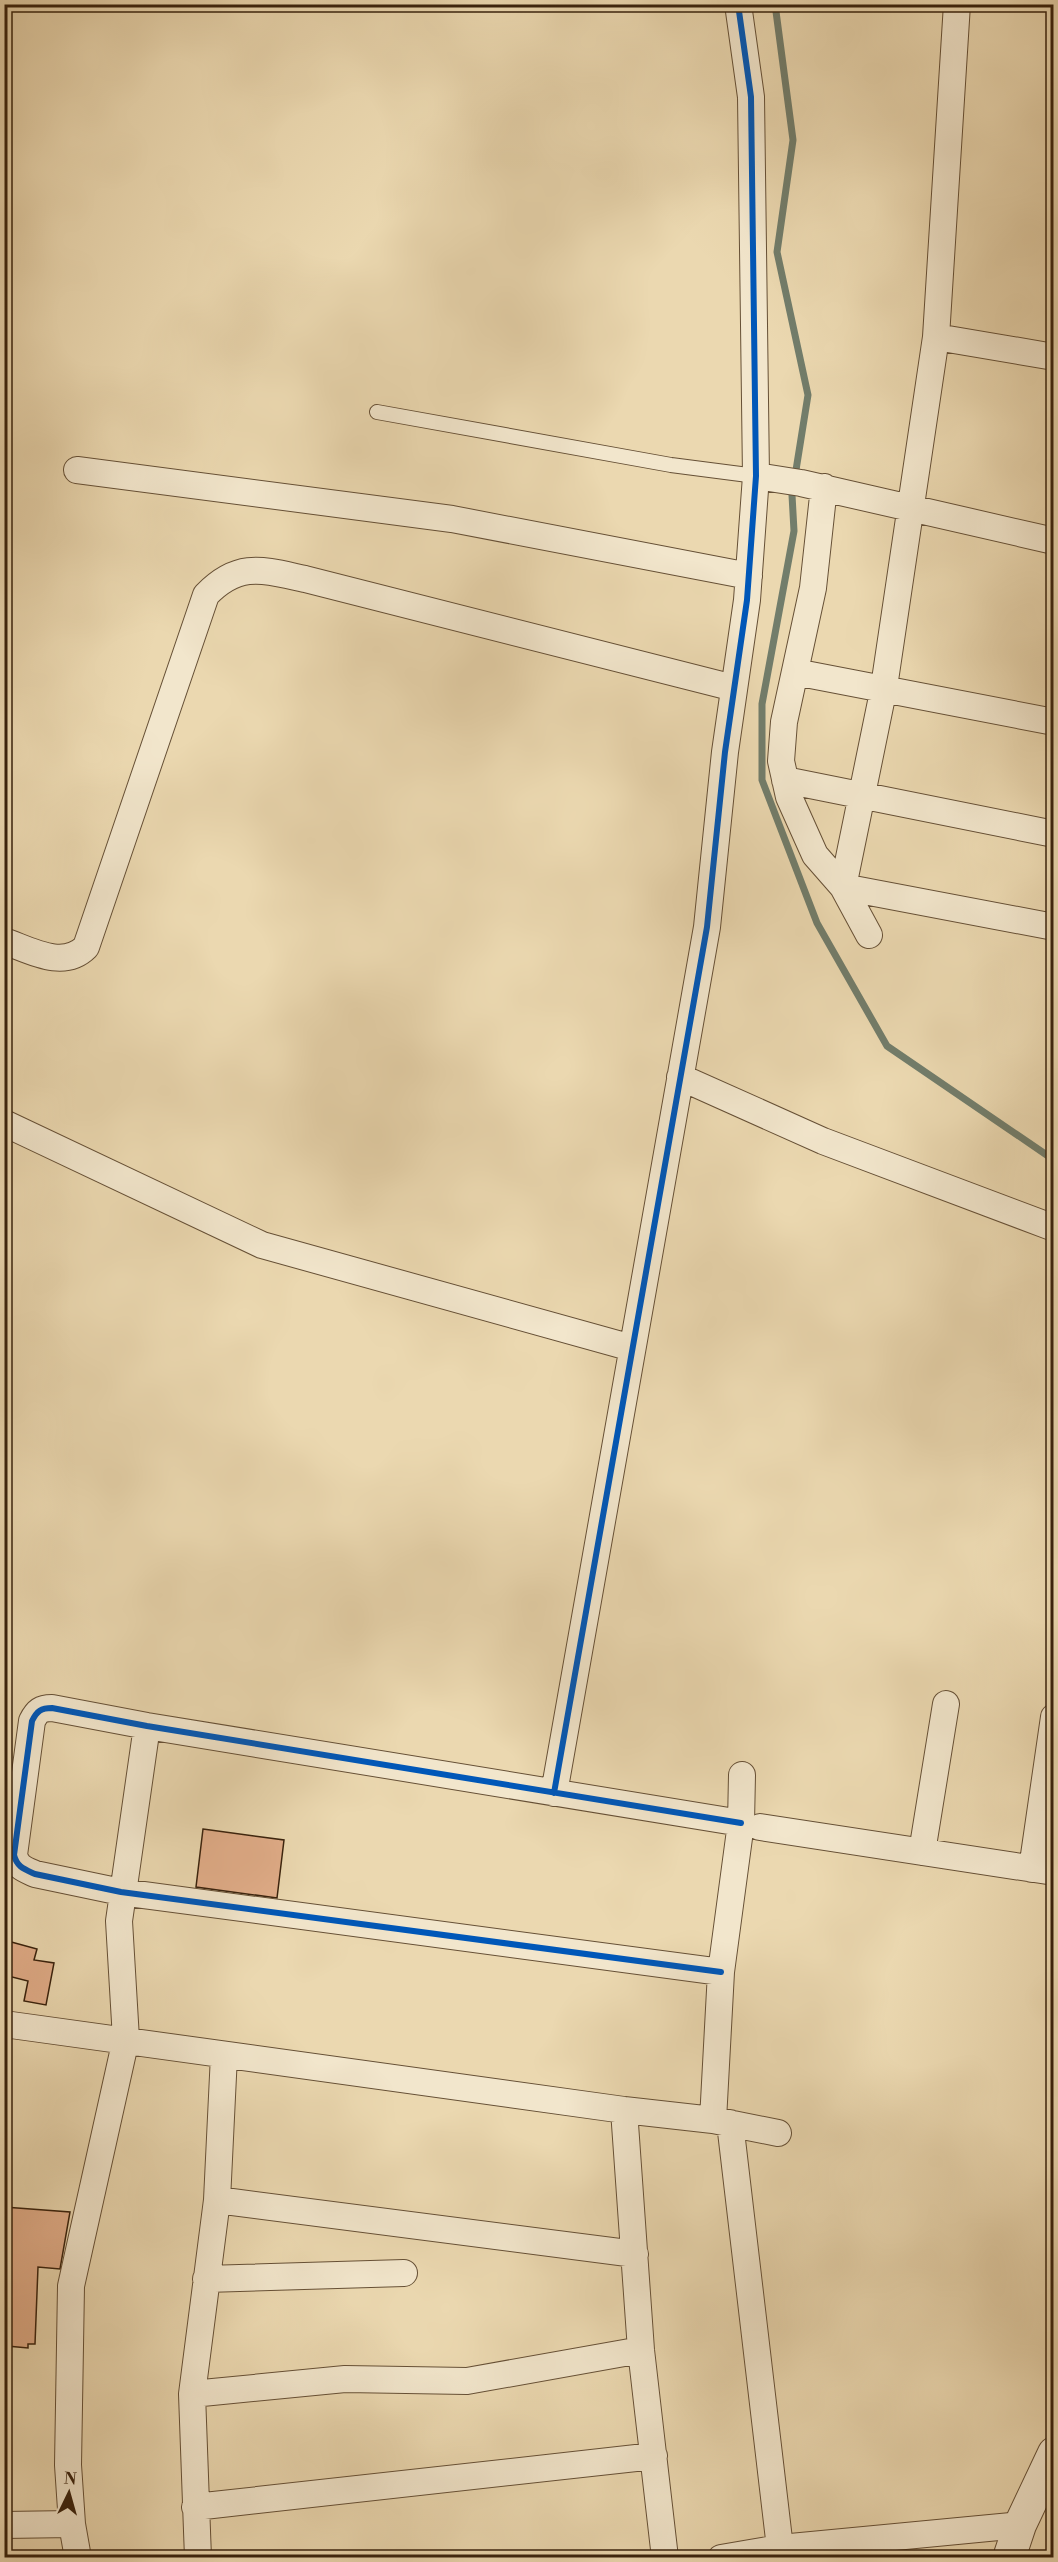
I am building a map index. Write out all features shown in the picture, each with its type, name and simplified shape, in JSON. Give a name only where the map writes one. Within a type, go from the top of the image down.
[{"type":"street","points":[[738,4],[751,97],[790,481],[813,588],[784,722],[781,761],[789,797],[815,855],[843,886],[869,935]]},
{"type":"street","points":[[843,886],[884,687],[936,337],[957,4]]},
{"type":"street","points":[[936,337],[1053,357]]},
{"type":"street","points":[[77,470],[452,519],[749,576]]},
{"type":"street","points":[[790,481],[1053,541]]},
{"type":"street","points":[[554,1792],[706,927],[749,576],[790,481]]},
{"type":"street","points":[[4,941],[51,958],[72,956],[86,947],[207,595],[221,580],[240,571],[265,571],[305,579],[734,688]]},
{"type":"street","points":[[795,672],[884,687],[1053,722]]},
{"type":"street","points":[[786,780],[862,798],[1053,834]]},
{"type":"street","points":[[843,886],[1053,927]]},
{"type":"street","points":[[680,1077],[823,1141],[1053,1227]]},
{"type":"street","points":[[4,1123],[262,1245],[632,1348]]},
{"type":"street","points":[[922,1852],[946,1704]]},
{"type":"street","points":[[722,1972],[121,1892],[35,1874],[16,1863],[14,1855],[32,1721],[43,1708],[52,1708],[147,1726],[1043,1871],[1053,1717]]},
{"type":"street","points":[[78,2558],[72,2524],[68,2465],[71,2286],[126,2039],[118,1921],[147,1726]]},
{"type":"street","points":[[742,1775],[751,1825],[722,1972],[722,2122],[780,2548]]},
{"type":"street","points":[[4,2024],[722,2122],[778,2133]]},
{"type":"street","points":[[198,2558],[192,2394],[217,2200],[224,2055]]},
{"type":"street","points":[[624,2110],[641,2350],[664,2558]]},
{"type":"street","points":[[217,2200],[635,2254]]},
{"type":"street","points":[[206,2279],[404,2273]]},
{"type":"street","points":[[192,2394],[345,2379],[467,2381],[641,2350]]},
{"type":"street","points":[[1009,2558],[1020,2525],[1053,2453]]},
{"type":"street","points":[[195,2507],[654,2456]]},
{"type":"street","points":[[4,2525],[72,2524]]},
{"type":"street","points":[[721,2558],[780,2548],[818,2551],[1020,2525]]},
{"type":"lane","points":[[377,412],[671,465],[790,481]]},
{"type":"building","points":[[203,1829],[284,1840],[277,1898],[196,1887]]},
{"type":"building","points":[[4,1940],[37,1949],[34,1960],[54,1963],[46,2005],[24,2001],[28,1981],[4,1975]]},
{"type":"building","points":[[4,2207],[70,2212],[60,2269],[38,2267],[35,2344],[28,2344],[28,2348],[7,2346],[8,2333],[4,2332]]},
{"type":"waterway","points":[[775,4],[793,140],[777,252],[808,395],[792,495],[794,531],[762,704],[762,780],[817,923],[887,1046],[1054,1160]]},
{"type":"cycle path","points":[[554,1793],[707,927],[725,752],[747,600],[756,476],[751,97],[738,4]]},
{"type":"cycle path","points":[[721,1972],[121,1892],[35,1874],[19,1865],[14,1855],[32,1721],[40,1711],[52,1708],[147,1726],[741,1823]]}]
